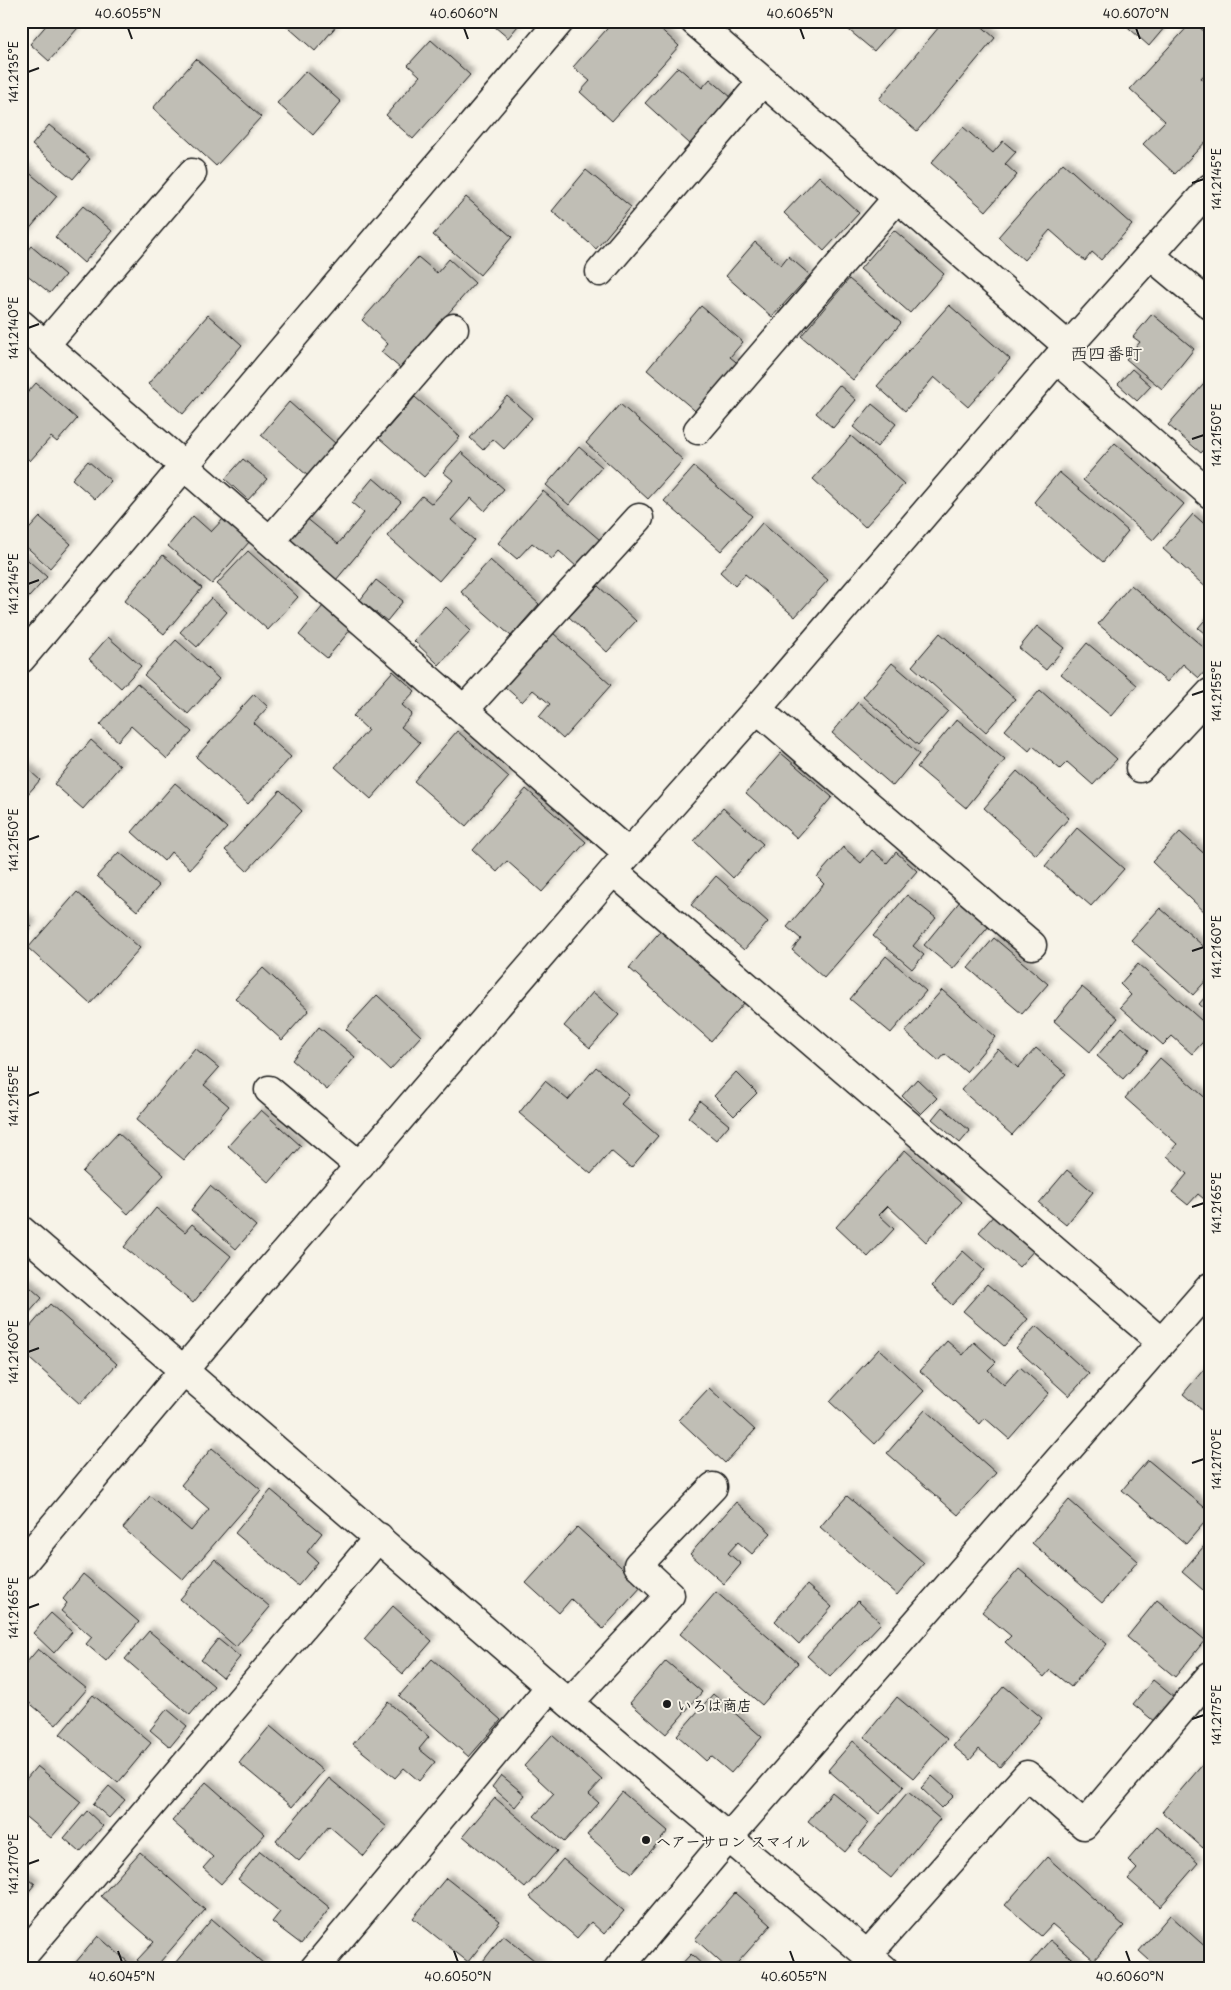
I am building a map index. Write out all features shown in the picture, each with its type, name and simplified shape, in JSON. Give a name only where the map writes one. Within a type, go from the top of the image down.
[{"type":"street","points":[[21,659],[560,21]]},
{"type":"street","points":[[694,21],[897,198],[1210,494]]},
{"type":"street","points":[[600,272],[763,81]]},
{"type":"street","points":[[45,344],[192,172]]},
{"type":"street","points":[[21,1564],[183,1372],[621,862],[757,709],[1063,353],[1210,188]]},
{"type":"street","points":[[698,430],[897,198]]},
{"type":"street","points":[[1150,255],[1210,305]]},
{"type":"street","points":[[21,324],[464,710],[621,862],[1162,1342]]},
{"type":"street","points":[[270,541],[454,328]]},
{"type":"street","points":[[464,710],[639,518]]},
{"type":"street","points":[[1140,768],[1210,693]]},
{"type":"street","points":[[757,709],[1032,945]]},
{"type":"street","points":[[269,1090],[360,1166]]},
{"type":"street","points":[[21,1230],[183,1372],[379,1537],[559,1695],[876,1962],[1027,1775],[1084,1825],[1210,1676]]},
{"type":"street","points":[[618,1969],[728,1838],[1210,1288]]},
{"type":"street","points":[[314,1969],[559,1695],[670,1595],[638,1565],[713,1486]]},
{"type":"street","points":[[21,1958],[379,1537]]},
{"type":"building","points":[[50,21],[84,21],[49,61],[30,44]]},
{"type":"building","points":[[281,21],[335,21],[338,24],[315,51]]},
{"type":"building","points":[[488,21],[522,21],[508,38]]},
{"type":"building","points":[[614,21],[652,21],[679,46],[612,121],[580,92],[590,81],[573,67]]},
{"type":"building","points":[[838,21],[900,21],[874,51]]},
{"type":"building","points":[[944,21],[976,21],[995,38],[917,131],[879,99]]},
{"type":"building","points":[[1121,21],[1170,21],[1149,46]]},
{"type":"building","points":[[1193,21],[1210,37],[1210,68],[1201,78],[1210,86],[1210,137],[1175,174],[1143,144],[1165,121],[1130,89]]},
{"type":"building","points":[[431,40],[470,75],[413,139],[386,115],[420,76],[408,65]]},
{"type":"building","points":[[196,59],[261,117],[216,166],[153,108]]},
{"type":"building","points":[[678,67],[702,88],[710,79],[732,98],[690,144],[645,103]]},
{"type":"building","points":[[306,71],[341,102],[313,135],[277,103]]},
{"type":"building","points":[[49,125],[90,159],[73,179],[32,145]]},
{"type":"building","points":[[963,127],[993,153],[1003,141],[1016,152],[1005,164],[1017,175],[986,211],[931,163]]},
{"type":"building","points":[[1063,163],[1132,225],[1101,260],[1092,252],[1085,261],[1050,230],[1024,260],[998,237]]},
{"type":"building","points":[[21,166],[57,196],[22,238],[21,237]]},
{"type":"building","points":[[586,170],[631,207],[596,249],[552,211]]},
{"type":"building","points":[[819,176],[859,213],[824,251],[784,213]]},
{"type":"building","points":[[466,197],[512,237],[480,275],[433,235]]},
{"type":"building","points":[[83,206],[112,231],[84,263],[55,237]]},
{"type":"building","points":[[894,230],[944,274],[910,313],[860,269]]},
{"type":"building","points":[[755,242],[781,265],[788,256],[810,275],[772,317],[726,276]]},
{"type":"building","points":[[31,246],[65,275],[50,293],[21,270],[21,258]]},
{"type":"building","points":[[418,257],[437,273],[449,259],[475,283],[400,368],[381,352],[388,344],[362,320]]},
{"type":"building","points":[[849,279],[901,323],[853,380],[801,336]]},
{"type":"building","points":[[949,305],[1010,359],[968,407],[934,377],[905,411],[877,386]]},
{"type":"building","points":[[701,306],[743,342],[730,357],[741,366],[700,415],[647,370]]},
{"type":"building","points":[[1152,314],[1194,349],[1162,389],[1126,359],[1140,342],[1133,337]]},
{"type":"building","points":[[208,315],[242,345],[183,414],[148,384]]},
{"type":"building","points":[[1132,369],[1151,386],[1137,401],[1118,384]]},
{"type":"building","points":[[1210,377],[1210,443],[1201,453],[1168,425]]},
{"type":"building","points":[[36,383],[77,419],[57,442],[51,437],[30,461],[24,455],[21,458],[21,400]]},
{"type":"building","points":[[839,385],[856,400],[833,428],[816,413]]},
{"type":"building","points":[[507,396],[532,418],[504,449],[493,439],[483,450],[470,438]]},
{"type":"building","points":[[415,397],[460,437],[424,477],[379,438]]},
{"type":"building","points":[[289,402],[336,444],[308,476],[261,435]]},
{"type":"building","points":[[620,404],[683,460],[648,499],[586,443]]},
{"type":"building","points":[[872,404],[896,424],[877,447],[853,427]]},
{"type":"building","points":[[851,436],[904,484],[865,527],[813,479]]},
{"type":"building","points":[[1115,443],[1184,504],[1153,540],[1083,480]]},
{"type":"building","points":[[579,447],[602,467],[569,505],[546,485]]},
{"type":"building","points":[[461,452],[504,489],[485,511],[471,498],[451,520],[474,540],[439,581],[387,536],[422,496],[432,504],[453,480],[443,472]]},
{"type":"building","points":[[243,459],[267,479],[248,500],[225,479]]},
{"type":"building","points":[[88,461],[111,481],[95,499],[72,479]]},
{"type":"building","points":[[694,467],[752,516],[721,551],[664,501]]},
{"type":"building","points":[[1059,472],[1128,531],[1103,562],[1034,502]]},
{"type":"building","points":[[373,478],[401,502],[336,580],[286,539],[305,517],[338,544],[364,513],[352,503]]},
{"type":"building","points":[[543,491],[600,540],[577,567],[559,551],[552,559],[532,543],[517,559],[498,543]]},
{"type":"building","points":[[1193,514],[1210,529],[1210,591],[1163,549]]},
{"type":"building","points":[[193,516],[211,532],[224,518],[250,541],[212,584],[168,546]]},
{"type":"building","points":[[40,517],[71,544],[50,568],[21,542],[21,538]]},
{"type":"building","points":[[762,523],[828,580],[795,617],[745,574],[735,586],[720,572]]},
{"type":"building","points":[[248,551],[298,597],[268,630],[217,584]]},
{"type":"building","points":[[21,554],[47,577],[21,606]]},
{"type":"building","points":[[163,555],[202,588],[164,634],[124,601]]},
{"type":"building","points":[[490,560],[539,604],[511,636],[461,592]]},
{"type":"building","points":[[376,580],[403,601],[387,621],[360,600]]},
{"type":"building","points":[[1131,585],[1210,653],[1210,666],[1199,678],[1183,664],[1167,682],[1098,624]]},
{"type":"building","points":[[598,586],[636,621],[607,652],[569,617]]},
{"type":"building","points":[[211,598],[227,612],[197,647],[180,632]]},
{"type":"building","points":[[323,606],[351,629],[327,658],[299,635]]},
{"type":"building","points":[[446,607],[471,631],[439,665],[414,641]]},
{"type":"building","points":[[1210,614],[1210,638],[1198,628]]},
{"type":"building","points":[[1037,626],[1064,648],[1046,670],[1019,648]]},
{"type":"building","points":[[553,633],[611,685],[563,739],[539,717],[550,704],[533,690],[522,702],[505,687]]},
{"type":"building","points":[[940,633],[1015,699],[986,732],[912,666]]},
{"type":"building","points":[[108,637],[141,666],[121,688],[89,659]]},
{"type":"building","points":[[176,640],[219,679],[188,714],[144,675]]},
{"type":"building","points":[[1087,643],[1137,685],[1111,716],[1061,674]]},
{"type":"building","points":[[892,663],[948,711],[918,745],[863,697]]},
{"type":"building","points":[[393,671],[415,691],[402,705],[412,714],[401,727],[420,743],[371,799],[335,767],[368,730],[353,716]]},
{"type":"building","points":[[137,683],[192,732],[167,759],[131,726],[118,741],[100,725]]},
{"type":"building","points":[[1040,690],[1117,759],[1093,785],[1067,762],[1060,769],[1033,746],[1029,751],[1005,730]]},
{"type":"building","points":[[254,694],[268,707],[253,723],[291,757],[248,804],[196,757]]},
{"type":"building","points":[[858,702],[919,754],[893,786],[832,733]]},
{"type":"building","points":[[957,719],[1005,760],[966,808],[917,767]]},
{"type":"building","points":[[457,731],[509,777],[466,826],[414,781]]},
{"type":"building","points":[[91,740],[120,766],[83,809],[54,784]]},
{"type":"building","points":[[781,753],[832,797],[797,838],[746,793]]},
{"type":"building","points":[[21,763],[40,780],[27,795],[21,790]]},
{"type":"building","points":[[1017,771],[1069,818],[1036,855],[984,808]]},
{"type":"building","points":[[175,783],[227,828],[190,869],[171,852],[164,861],[132,832]]},
{"type":"building","points":[[526,789],[586,842],[542,892],[507,861],[497,872],[473,850]]},
{"type":"building","points":[[280,790],[302,811],[247,871],[225,850]]},
{"type":"building","points":[[723,808],[763,844],[733,878],[694,841]]},
{"type":"building","points":[[1077,828],[1124,869],[1091,906],[1045,866]]},
{"type":"building","points":[[1180,832],[1210,859],[1209,916],[1152,862]]},
{"type":"building","points":[[843,847],[861,863],[872,850],[887,863],[896,852],[917,871],[824,978],[792,950],[801,939],[787,927],[824,884],[817,877]]},
{"type":"building","points":[[119,852],[159,886],[137,911],[97,876]]},
{"type":"building","points":[[716,876],[768,922],[744,950],[691,905]]},
{"type":"building","points":[[77,892],[140,948],[90,1004],[28,948]]},
{"type":"building","points":[[907,895],[936,918],[913,946],[924,955],[912,969],[873,936]]},
{"type":"building","points":[[961,900],[990,925],[953,969],[924,945]]},
{"type":"building","points":[[1160,908],[1210,952],[1210,976],[1193,995],[1131,940]]},
{"type":"building","points":[[21,916],[32,926],[21,938]]},
{"type":"building","points":[[662,929],[745,1002],[711,1041],[629,968]]},
{"type":"building","points":[[994,938],[1048,984],[1022,1014],[968,968]]},
{"type":"building","points":[[886,956],[926,991],[891,1033],[850,999]]},
{"type":"building","points":[[1138,964],[1210,1028],[1210,1034],[1192,1054],[1172,1036],[1163,1045],[1120,1007],[1131,995],[1120,984]]},
{"type":"building","points":[[263,968],[309,1010],[282,1040],[235,998]]},
{"type":"building","points":[[1082,987],[1118,1018],[1090,1052],[1054,1021]]},
{"type":"building","points":[[942,990],[995,1037],[966,1072],[945,1054],[939,1061],[905,1032]]},
{"type":"building","points":[[1210,991],[1210,1014],[1199,1004]]},
{"type":"building","points":[[593,992],[619,1015],[590,1048],[564,1026]]},
{"type":"building","points":[[377,995],[421,1036],[390,1070],[346,1029]]},
{"type":"building","points":[[319,1027],[355,1057],[327,1090],[292,1060]]},
{"type":"building","points":[[1122,1027],[1148,1051],[1123,1079],[1097,1056]]},
{"type":"building","points":[[195,1048],[219,1068],[204,1085],[229,1106],[184,1160],[136,1120]]},
{"type":"building","points":[[1036,1048],[1066,1074],[1012,1135],[961,1090],[998,1049],[1018,1068]]},
{"type":"building","points":[[1160,1058],[1210,1102],[1210,1204],[1198,1194],[1188,1205],[1172,1192],[1187,1174],[1167,1156],[1177,1144],[1125,1098]]},
{"type":"building","points":[[596,1067],[629,1095],[621,1104],[658,1136],[631,1168],[611,1151],[591,1174],[519,1113],[545,1081],[568,1100]]},
{"type":"building","points":[[736,1072],[757,1093],[734,1116],[714,1096]]},
{"type":"building","points":[[917,1079],[937,1098],[921,1114],[902,1096]]},
{"type":"building","points":[[700,1101],[729,1125],[716,1140],[688,1117]]},
{"type":"building","points":[[942,1107],[970,1131],[960,1143],[932,1119]]},
{"type":"building","points":[[261,1110],[301,1146],[269,1183],[228,1146]]},
{"type":"building","points":[[118,1133],[164,1175],[128,1214],[82,1172]]},
{"type":"building","points":[[905,1150],[962,1202],[926,1242],[888,1206],[879,1215],[894,1229],[868,1257],[836,1227]]},
{"type":"building","points":[[1067,1170],[1093,1192],[1066,1225],[1039,1203]]},
{"type":"building","points":[[210,1186],[256,1226],[236,1249],[191,1210]]},
{"type":"building","points":[[156,1208],[185,1232],[192,1224],[231,1256],[193,1303],[124,1247]]},
{"type":"building","points":[[996,1213],[1036,1248],[1019,1267],[979,1232]]},
{"type":"building","points":[[963,1251],[984,1270],[952,1305],[932,1286]]},
{"type":"building","points":[[21,1279],[42,1298],[21,1322]]},
{"type":"building","points":[[987,1284],[1028,1319],[1004,1346],[963,1311]]},
{"type":"building","points":[[50,1304],[117,1364],[80,1404],[21,1351],[21,1337]]},
{"type":"building","points":[[1036,1326],[1089,1374],[1069,1396],[1016,1348]]},
{"type":"building","points":[[947,1341],[963,1355],[974,1342],[996,1362],[988,1370],[1004,1385],[1020,1367],[1049,1393],[1009,1439],[985,1418],[980,1424],[920,1371]]},
{"type":"building","points":[[879,1349],[924,1391],[875,1444],[830,1402]]},
{"type":"building","points":[[1210,1362],[1210,1417],[1183,1394]]},
{"type":"building","points":[[709,1388],[755,1430],[725,1463],[679,1420]]},
{"type":"building","points":[[925,1410],[996,1473],[958,1515],[887,1453]]},
{"type":"building","points":[[212,1448],[261,1490],[183,1580],[123,1528],[150,1496],[191,1531],[209,1509],[181,1485]]},
{"type":"building","points":[[1148,1460],[1210,1512],[1210,1516],[1186,1544],[1122,1490]]},
{"type":"building","points":[[271,1490],[322,1533],[307,1552],[318,1562],[298,1586],[235,1533]]},
{"type":"building","points":[[847,1496],[924,1563],[897,1595],[820,1527]]},
{"type":"building","points":[[1069,1500],[1138,1561],[1102,1603],[1032,1543]]},
{"type":"building","points":[[736,1502],[771,1533],[752,1554],[738,1542],[728,1553],[741,1564],[724,1584],[690,1554]]},
{"type":"building","points":[[577,1527],[642,1586],[603,1629],[571,1599],[559,1613],[526,1583]]},
{"type":"building","points":[[1210,1539],[1210,1596],[1182,1572]]},
{"type":"building","points":[[215,1559],[270,1607],[236,1647],[180,1599]]},
{"type":"building","points":[[1019,1569],[1107,1644],[1071,1687],[1050,1670],[1044,1677],[1005,1642],[1011,1636],[982,1612]]},
{"type":"building","points":[[83,1574],[139,1622],[106,1661],[86,1644],[92,1637],[61,1611],[67,1603],[63,1599]]},
{"type":"building","points":[[807,1585],[832,1607],[799,1644],[775,1621]]},
{"type":"building","points":[[716,1592],[798,1663],[762,1705],[680,1634]]},
{"type":"building","points":[[1157,1600],[1205,1640],[1175,1677],[1127,1637]]},
{"type":"building","points":[[858,1601],[881,1623],[830,1677],[807,1656]]},
{"type":"building","points":[[393,1606],[432,1641],[403,1674],[364,1639]]},
{"type":"building","points":[[51,1613],[72,1632],[54,1653],[33,1633]]},
{"type":"building","points":[[149,1631],[214,1686],[190,1715],[125,1659]]},
{"type":"building","points":[[218,1639],[240,1657],[223,1678],[201,1660]]},
{"type":"building","points":[[38,1649],[87,1689],[56,1725],[21,1696],[21,1669]]},
{"type":"building","points":[[432,1659],[501,1720],[469,1757],[399,1696]]},
{"type":"building","points":[[666,1661],[702,1692],[666,1734],[630,1703]]},
{"type":"building","points":[[1153,1680],[1175,1698],[1155,1722],[1133,1704]]},
{"type":"building","points":[[1004,1686],[1042,1718],[1000,1767],[979,1749],[970,1760],[953,1746]]},
{"type":"building","points":[[713,1694],[762,1737],[731,1773],[711,1756],[706,1761],[677,1735]]},
{"type":"building","points":[[93,1695],[151,1743],[118,1783],[60,1734]]},
{"type":"building","points":[[897,1697],[947,1739],[914,1778],[864,1737]]},
{"type":"building","points":[[388,1702],[429,1737],[419,1749],[435,1762],[419,1781],[404,1768],[395,1778],[353,1744]]},
{"type":"building","points":[[167,1709],[187,1726],[170,1747],[150,1730]]},
{"type":"building","points":[[270,1726],[323,1771],[292,1807],[239,1763]]},
{"type":"building","points":[[552,1735],[602,1780],[589,1794],[599,1803],[564,1842],[534,1816],[554,1794],[524,1766]]},
{"type":"building","points":[[853,1741],[904,1786],[879,1814],[828,1770]]},
{"type":"building","points":[[1210,1756],[1210,1840],[1203,1848],[1162,1812]]},
{"type":"building","points":[[37,1766],[81,1802],[51,1838],[21,1813],[21,1785]]},
{"type":"building","points":[[501,1775],[525,1795],[515,1807],[492,1787]]},
{"type":"building","points":[[932,1776],[954,1796],[942,1808],[921,1788]]},
{"type":"building","points":[[329,1778],[387,1827],[364,1856],[329,1826],[299,1861],[276,1841]]},
{"type":"building","points":[[206,1782],[265,1834],[221,1884],[203,1868],[213,1857],[172,1821]]},
{"type":"building","points":[[109,1786],[125,1800],[109,1818],[93,1804]]},
{"type":"building","points":[[622,1792],[668,1831],[632,1873],[587,1835]]},
{"type":"building","points":[[832,1792],[869,1823],[845,1852],[808,1821]]},
{"type":"building","points":[[908,1792],[940,1819],[891,1878],[858,1851]]},
{"type":"building","points":[[495,1798],[557,1851],[525,1888],[463,1836]]},
{"type":"building","points":[[87,1811],[103,1826],[80,1852],[64,1838]]},
{"type":"building","points":[[1157,1827],[1198,1863],[1160,1907],[1128,1879],[1137,1869],[1128,1860]]},
{"type":"building","points":[[260,1851],[330,1908],[301,1944],[272,1922],[280,1912],[238,1879]]},
{"type":"building","points":[[140,1852],[205,1910],[154,1969],[147,1969],[137,1960],[154,1942],[101,1896]]},
{"type":"building","points":[[1047,1857],[1124,1926],[1094,1960],[1052,1924],[1041,1936],[1005,1905]]},
{"type":"building","points":[[563,1859],[624,1911],[604,1934],[591,1922],[577,1938],[530,1897]]},
{"type":"building","points":[[21,1873],[35,1884],[21,1901]]},
{"type":"building","points":[[446,1878],[500,1921],[468,1962],[413,1918]]},
{"type":"building","points":[[735,1893],[771,1925],[732,1969],[728,1969],[695,1939]]},
{"type":"building","points":[[1170,1915],[1210,1951],[1210,1969],[1159,1969],[1139,1951]]},
{"type":"building","points":[[212,1919],[264,1964],[259,1969],[181,1969],[175,1963]]},
{"type":"building","points":[[503,1935],[545,1969],[477,1969]]},
{"type":"building","points":[[98,1936],[136,1969],[70,1969]]},
{"type":"building","points":[[1050,1940],[1084,1969],[1025,1969]]},
{"type":"building","points":[[691,1954],[707,1969],[677,1969]]},
{"type":"place","name":"いろは商店","points":[[667,1704]]},
{"type":"place","name":"ヘアーサロン スマイル","points":[[646,1840]]},
{"type":"district","name":"西四番町","points":[[1106,352]]}]
